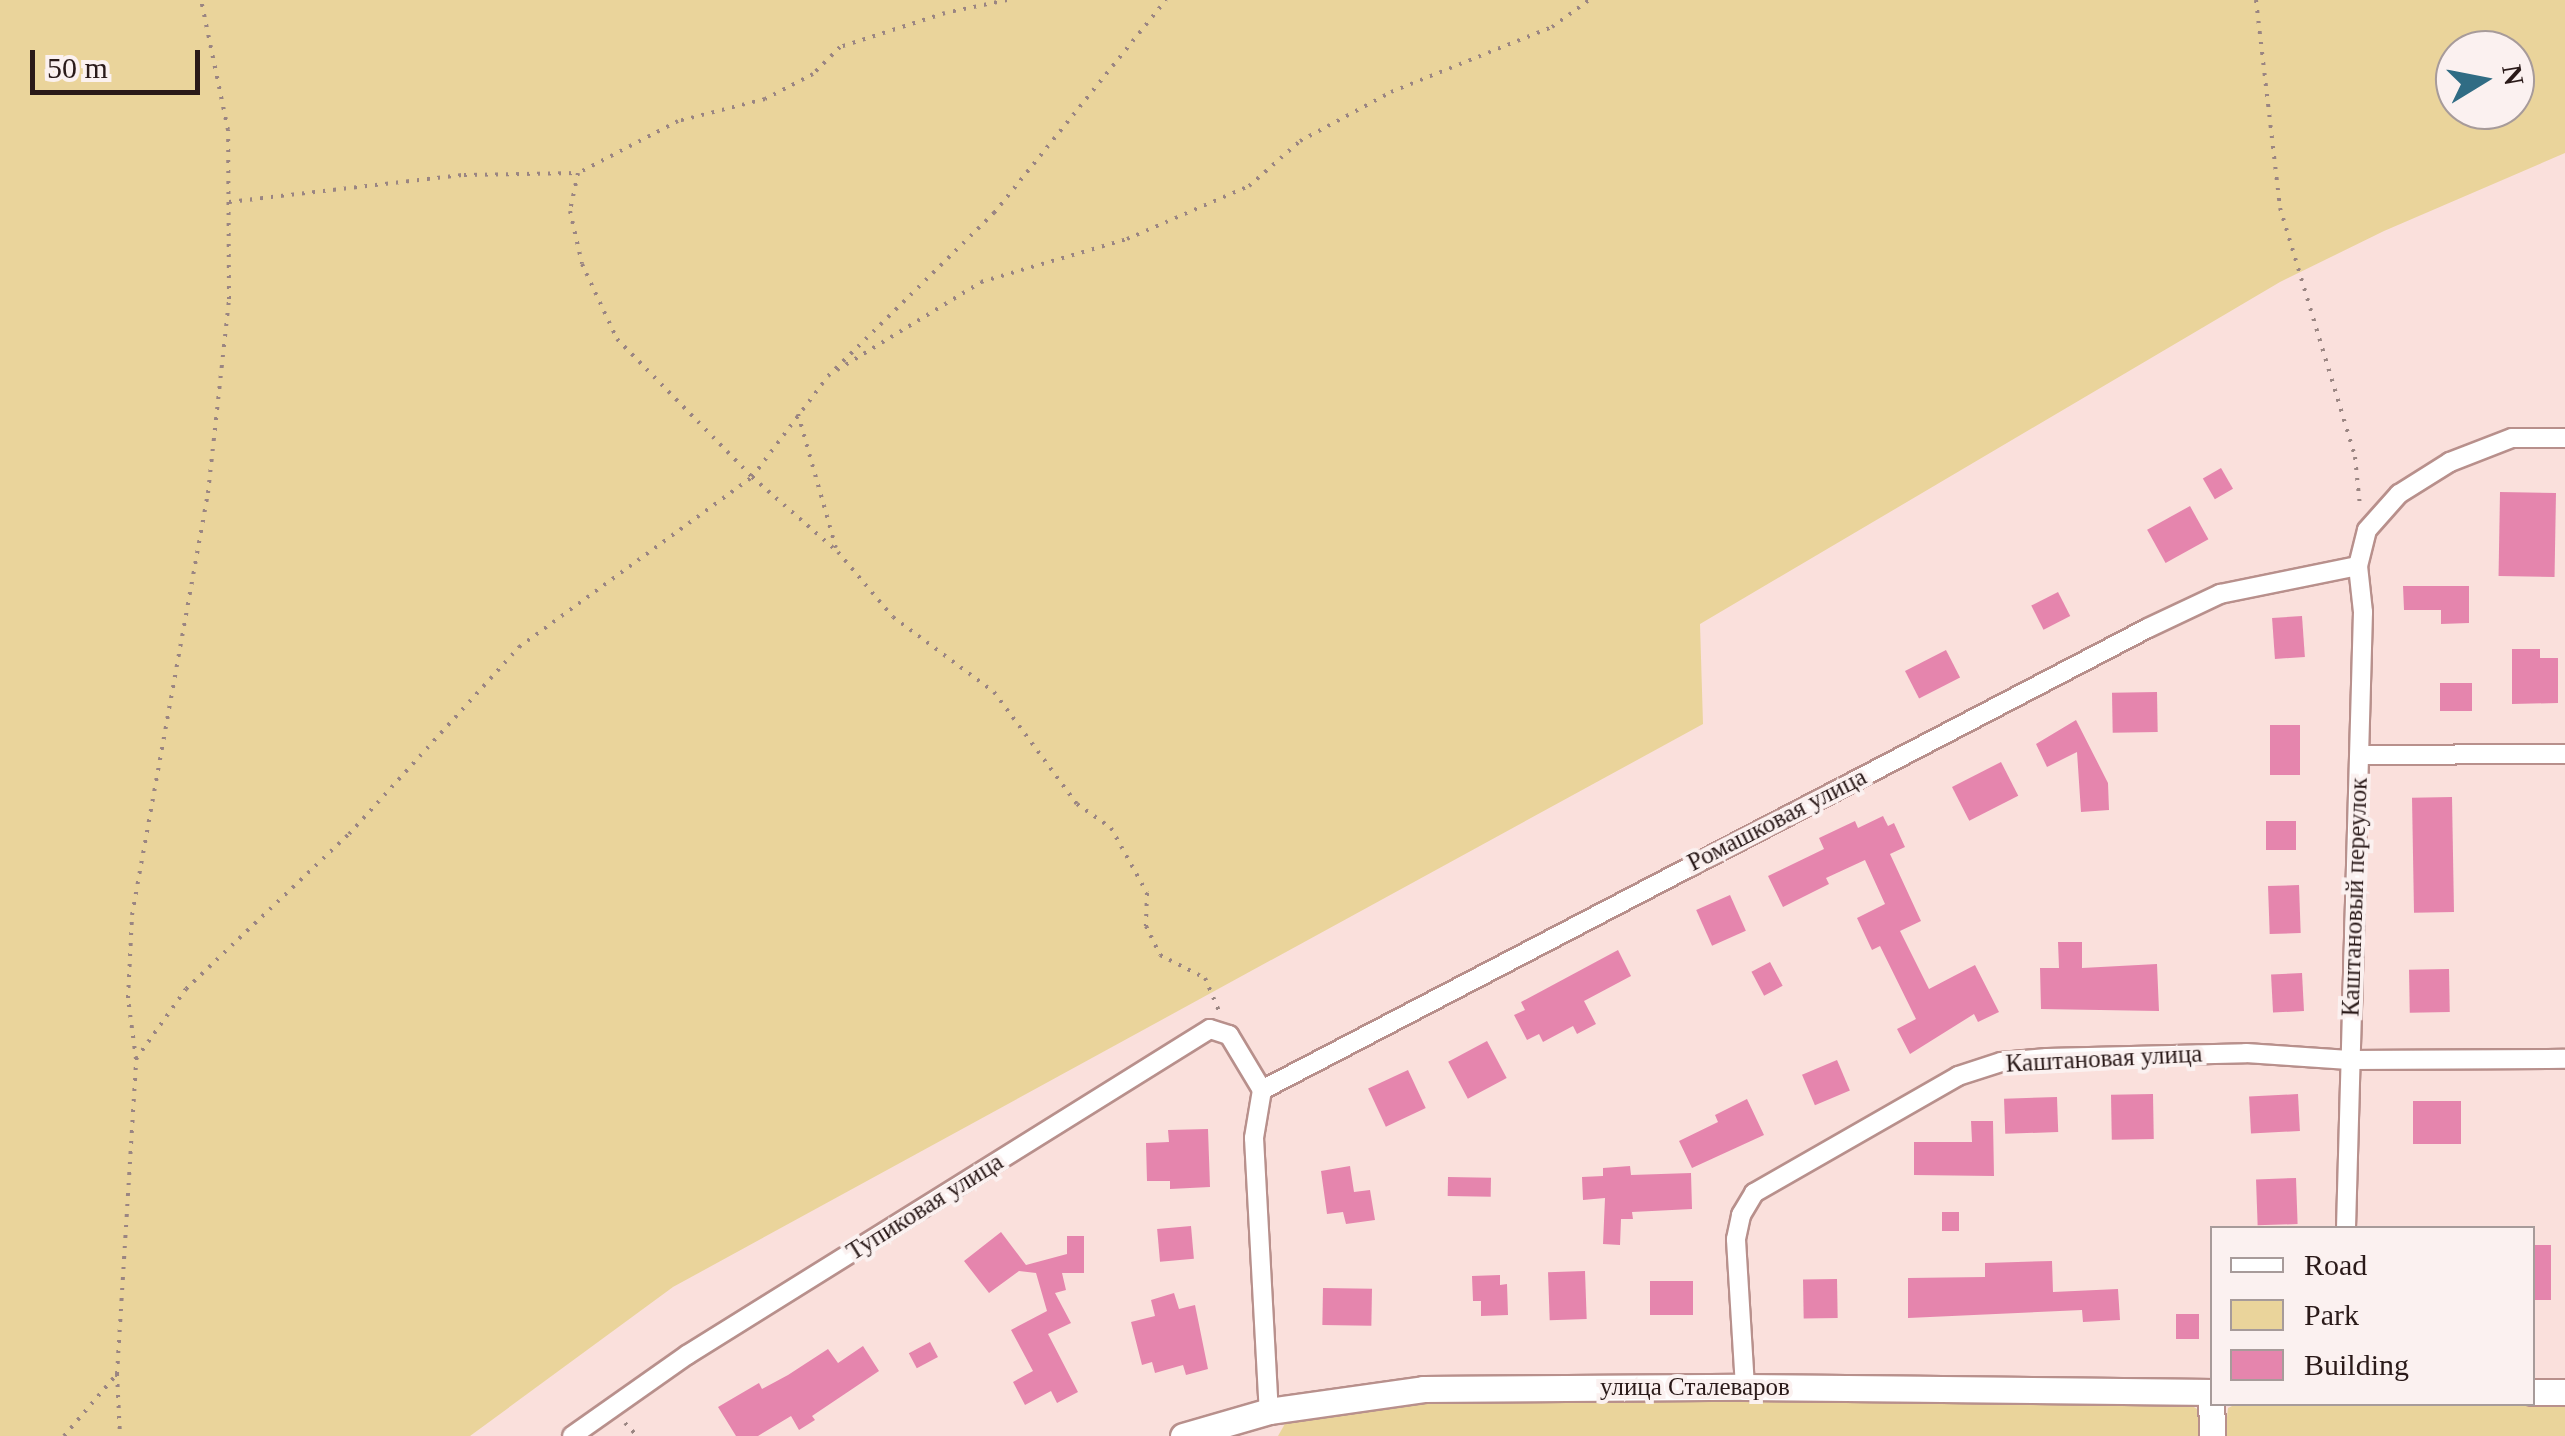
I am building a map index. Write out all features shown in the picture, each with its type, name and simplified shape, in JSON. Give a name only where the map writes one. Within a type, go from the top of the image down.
[{"type":"main road","name":"улица Сталеваров","points":[[1182,1436],[1271,1423],[1423,1389],[1746,1386],[2210,1392]]},
{"type":"main road","points":[[2535,1392],[2565,1392]]},
{"type":"main road","points":[[2212,1406],[2212,1436]]},
{"type":"street","points":[[2358,566],[2367,530],[2399,494],[2450,462],[2512,438],[2565,438]]},
{"type":"street","name":"Каштановый переулок","points":[[2346,1226],[2363,612],[2358,566]]},
{"type":"street","name":"Ромашковая улица","points":[[1262,1090],[2148,628],[2220,594],[2358,566]]},
{"type":"street","points":[[2360,755],[2565,754]]},
{"type":"street","name":"Тупиковая улица","points":[[572,1436],[688,1355],[1210,1029],[1229,1034]]},
{"type":"street","points":[[1229,1034],[1262,1090],[1254,1138],[1271,1423]]},
{"type":"street","name":"Каштановая улица","points":[[1746,1386],[1736,1239],[1741,1215],[1754,1193],[1958,1076],[2001,1062],[2048,1058],[2246,1053],[2349,1060],[2565,1059]]},
{"type":"path","points":[[120,1436],[117,1374],[136,1059],[128,998],[132,916],[208,493],[229,299],[228,130],[201,0]]},
{"type":"path","points":[[228,202],[464,176],[578,173],[678,121],[765,99],[813,74],[840,47],[945,13],[1007,0]]},
{"type":"path","points":[[136,1059],[186,989],[349,834],[518,647],[752,477],[828,376],[994,213],[1166,0]]},
{"type":"path","points":[[828,376],[981,282],[1127,239],[1249,186],[1300,141],[1391,92],[1552,28],[1589,0]]},
{"type":"path","points":[[2256,0],[2280,208],[2355,457],[2367,530]]},
{"type":"path","points":[[578,173],[570,210],[582,264],[617,339],[752,477],[838,552],[893,617],[994,692],[1077,804],[1111,828],[1147,892],[1146,926],[1160,955],[1205,978],[1229,1034]]},
{"type":"path","points":[[798,414],[838,552]]},
{"type":"path","points":[[64,1436],[117,1374]]},
{"type":"green space","points":[[0,0],[2565,0],[2565,153],[2384,231],[2280,282],[1700,624],[1703,724],[673,1287],[470,1436],[0,1436]]},
{"type":"green space","points":[[1568,1396],[2188,1403],[2203,1413],[2202,1436],[1278,1436],[1286,1422],[1337,1412],[1458,1399]]},
{"type":"green space","points":[[2565,1405],[2565,1436],[2225,1436],[2228,1408]]},
{"type":"building","points":[[2221,468],[2233,489],[2215,499],[2203,478]]},
{"type":"building","points":[[2500,492],[2556,493],[2555,577],[2499,576]]},
{"type":"building","points":[[2190,506],[2208,539],[2166,563],[2147,530]]},
{"type":"building","points":[[2403,586],[2469,586],[2469,623],[2441,624],[2441,610],[2404,610]]},
{"type":"building","points":[[2058,592],[2070,616],[2044,630],[2031,606]]},
{"type":"building","points":[[2302,616],[2305,657],[2275,659],[2272,618]]},
{"type":"building","points":[[2512,649],[2540,649],[2540,658],[2558,658],[2558,703],[2512,704]]},
{"type":"building","points":[[1946,650],[1960,678],[1919,699],[1905,671]]},
{"type":"building","points":[[2440,683],[2472,683],[2472,711],[2440,711]]},
{"type":"building","points":[[2157,692],[2158,732],[2113,733],[2112,693]]},
{"type":"building","points":[[2076,720],[2108,783],[2109,810],[2081,812],[2077,752],[2047,767],[2036,744]]},
{"type":"building","points":[[2270,725],[2300,725],[2300,775],[2270,775]]},
{"type":"building","points":[[2001,762],[2018,796],[1969,821],[1952,787]]},
{"type":"building","points":[[2452,797],[2454,912],[2414,913],[2412,798]]},
{"type":"building","points":[[1883,816],[1888,826],[1894,823],[1905,847],[1890,854],[1921,921],[1900,931],[1929,989],[1975,965],[1999,1012],[1978,1022],[1974,1014],[1910,1054],[1897,1029],[1916,1019],[1880,946],[1872,950],[1857,918],[1885,904],[1865,860],[1826,878],[1829,884],[1783,907],[1768,876],[1824,849],[1819,838],[1855,821],[1858,828]]},
{"type":"building","points":[[2266,821],[2296,821],[2296,850],[2266,850]]},
{"type":"building","points":[[2299,885],[2301,933],[2270,934],[2268,886]]},
{"type":"building","points":[[1730,895],[1746,931],[1712,946],[1696,910]]},
{"type":"building","points":[[2058,942],[2082,942],[2082,968],[2157,964],[2159,1011],[2041,1009],[2040,968],[2059,968]]},
{"type":"building","points":[[1618,950],[1631,976],[1584,1001],[1596,1024],[1577,1034],[1573,1026],[1543,1042],[1539,1034],[1527,1040],[1514,1015],[1525,1010],[1521,1002]]},
{"type":"building","points":[[1770,962],[1783,986],[1764,996],[1751,972]]},
{"type":"building","points":[[2449,969],[2450,1012],[2410,1013],[2409,970]]},
{"type":"building","points":[[2302,973],[2304,1011],[2273,1013],[2271,975]]},
{"type":"building","points":[[1487,1041],[1507,1078],[1468,1099],[1448,1062]]},
{"type":"building","points":[[1837,1060],[1850,1090],[1815,1105],[1802,1075]]},
{"type":"building","points":[[1408,1070],[1426,1108],[1386,1127],[1368,1089]]},
{"type":"building","points":[[2153,1094],[2154,1139],[2112,1140],[2111,1095]]},
{"type":"building","points":[[2298,1094],[2300,1131],[2251,1134],[2249,1097]]},
{"type":"building","points":[[2057,1097],[2058,1132],[2005,1134],[2004,1099]]},
{"type":"building","points":[[1747,1099],[1764,1135],[1692,1168],[1679,1141],[1718,1122],[1715,1115]]},
{"type":"building","points":[[2413,1101],[2461,1101],[2461,1144],[2413,1144]]},
{"type":"building","points":[[1971,1121],[1993,1121],[1994,1176],[1914,1175],[1914,1142],[1972,1142]]},
{"type":"building","points":[[1208,1129],[1210,1187],[1170,1189],[1170,1181],[1147,1181],[1146,1143],[1169,1142],[1168,1130]]},
{"type":"building","points":[[1350,1166],[1354,1192],[1370,1190],[1375,1220],[1346,1224],[1343,1212],[1327,1214],[1321,1171]]},
{"type":"building","points":[[1630,1166],[1631,1175],[1691,1173],[1692,1209],[1632,1212],[1633,1219],[1621,1219],[1620,1245],[1603,1244],[1605,1198],[1583,1200],[1582,1177],[1603,1176],[1603,1168]]},
{"type":"building","points":[[1448,1177],[1491,1178],[1491,1197],[1448,1196]]},
{"type":"building","points":[[2296,1178],[2298,1224],[2258,1225],[2256,1179]]},
{"type":"building","points":[[1942,1212],[1959,1212],[1959,1231],[1942,1231]]},
{"type":"building","points":[[1191,1226],[1194,1259],[1160,1262],[1157,1229]]},
{"type":"building","points":[[1001,1232],[1026,1265],[1067,1254],[1067,1236],[1084,1236],[1084,1273],[1062,1273],[1066,1290],[1055,1293],[1071,1323],[1048,1334],[1078,1392],[1057,1403],[1051,1391],[1025,1405],[1013,1382],[1033,1371],[1011,1330],[1047,1311],[1036,1273],[1019,1271],[989,1293],[964,1261]]},
{"type":"building","points":[[2535,1245],[2551,1245],[2551,1300],[2535,1300]]},
{"type":"building","points":[[2052,1261],[2053,1292],[2118,1289],[2120,1320],[2083,1322],[2082,1310],[1908,1318],[1908,1278],[1985,1277],[1985,1263]]},
{"type":"building","points":[[1585,1271],[1587,1319],[1550,1320],[1548,1272]]},
{"type":"building","points":[[1500,1275],[1500,1285],[1507,1284],[1508,1315],[1481,1316],[1481,1301],[1473,1301],[1472,1276]]},
{"type":"building","points":[[1837,1279],[1838,1318],[1804,1319],[1803,1280]]},
{"type":"building","points":[[1650,1281],[1693,1281],[1693,1315],[1650,1315]]},
{"type":"building","points":[[1323,1288],[1372,1289],[1371,1326],[1322,1325]]},
{"type":"building","points":[[1174,1293],[1179,1309],[1195,1305],[1208,1369],[1186,1375],[1183,1365],[1155,1373],[1152,1362],[1142,1365],[1131,1322],[1155,1316],[1151,1300]]},
{"type":"building","points":[[2176,1314],[2199,1314],[2199,1339],[2176,1339]]},
{"type":"building","points":[[930,1342],[938,1357],[917,1368],[909,1353]]},
{"type":"building","points":[[863,1346],[879,1371],[812,1416],[815,1420],[799,1430],[791,1416],[758,1436],[736,1436],[718,1407],[759,1383],[762,1389],[828,1349],[838,1363]]}]
